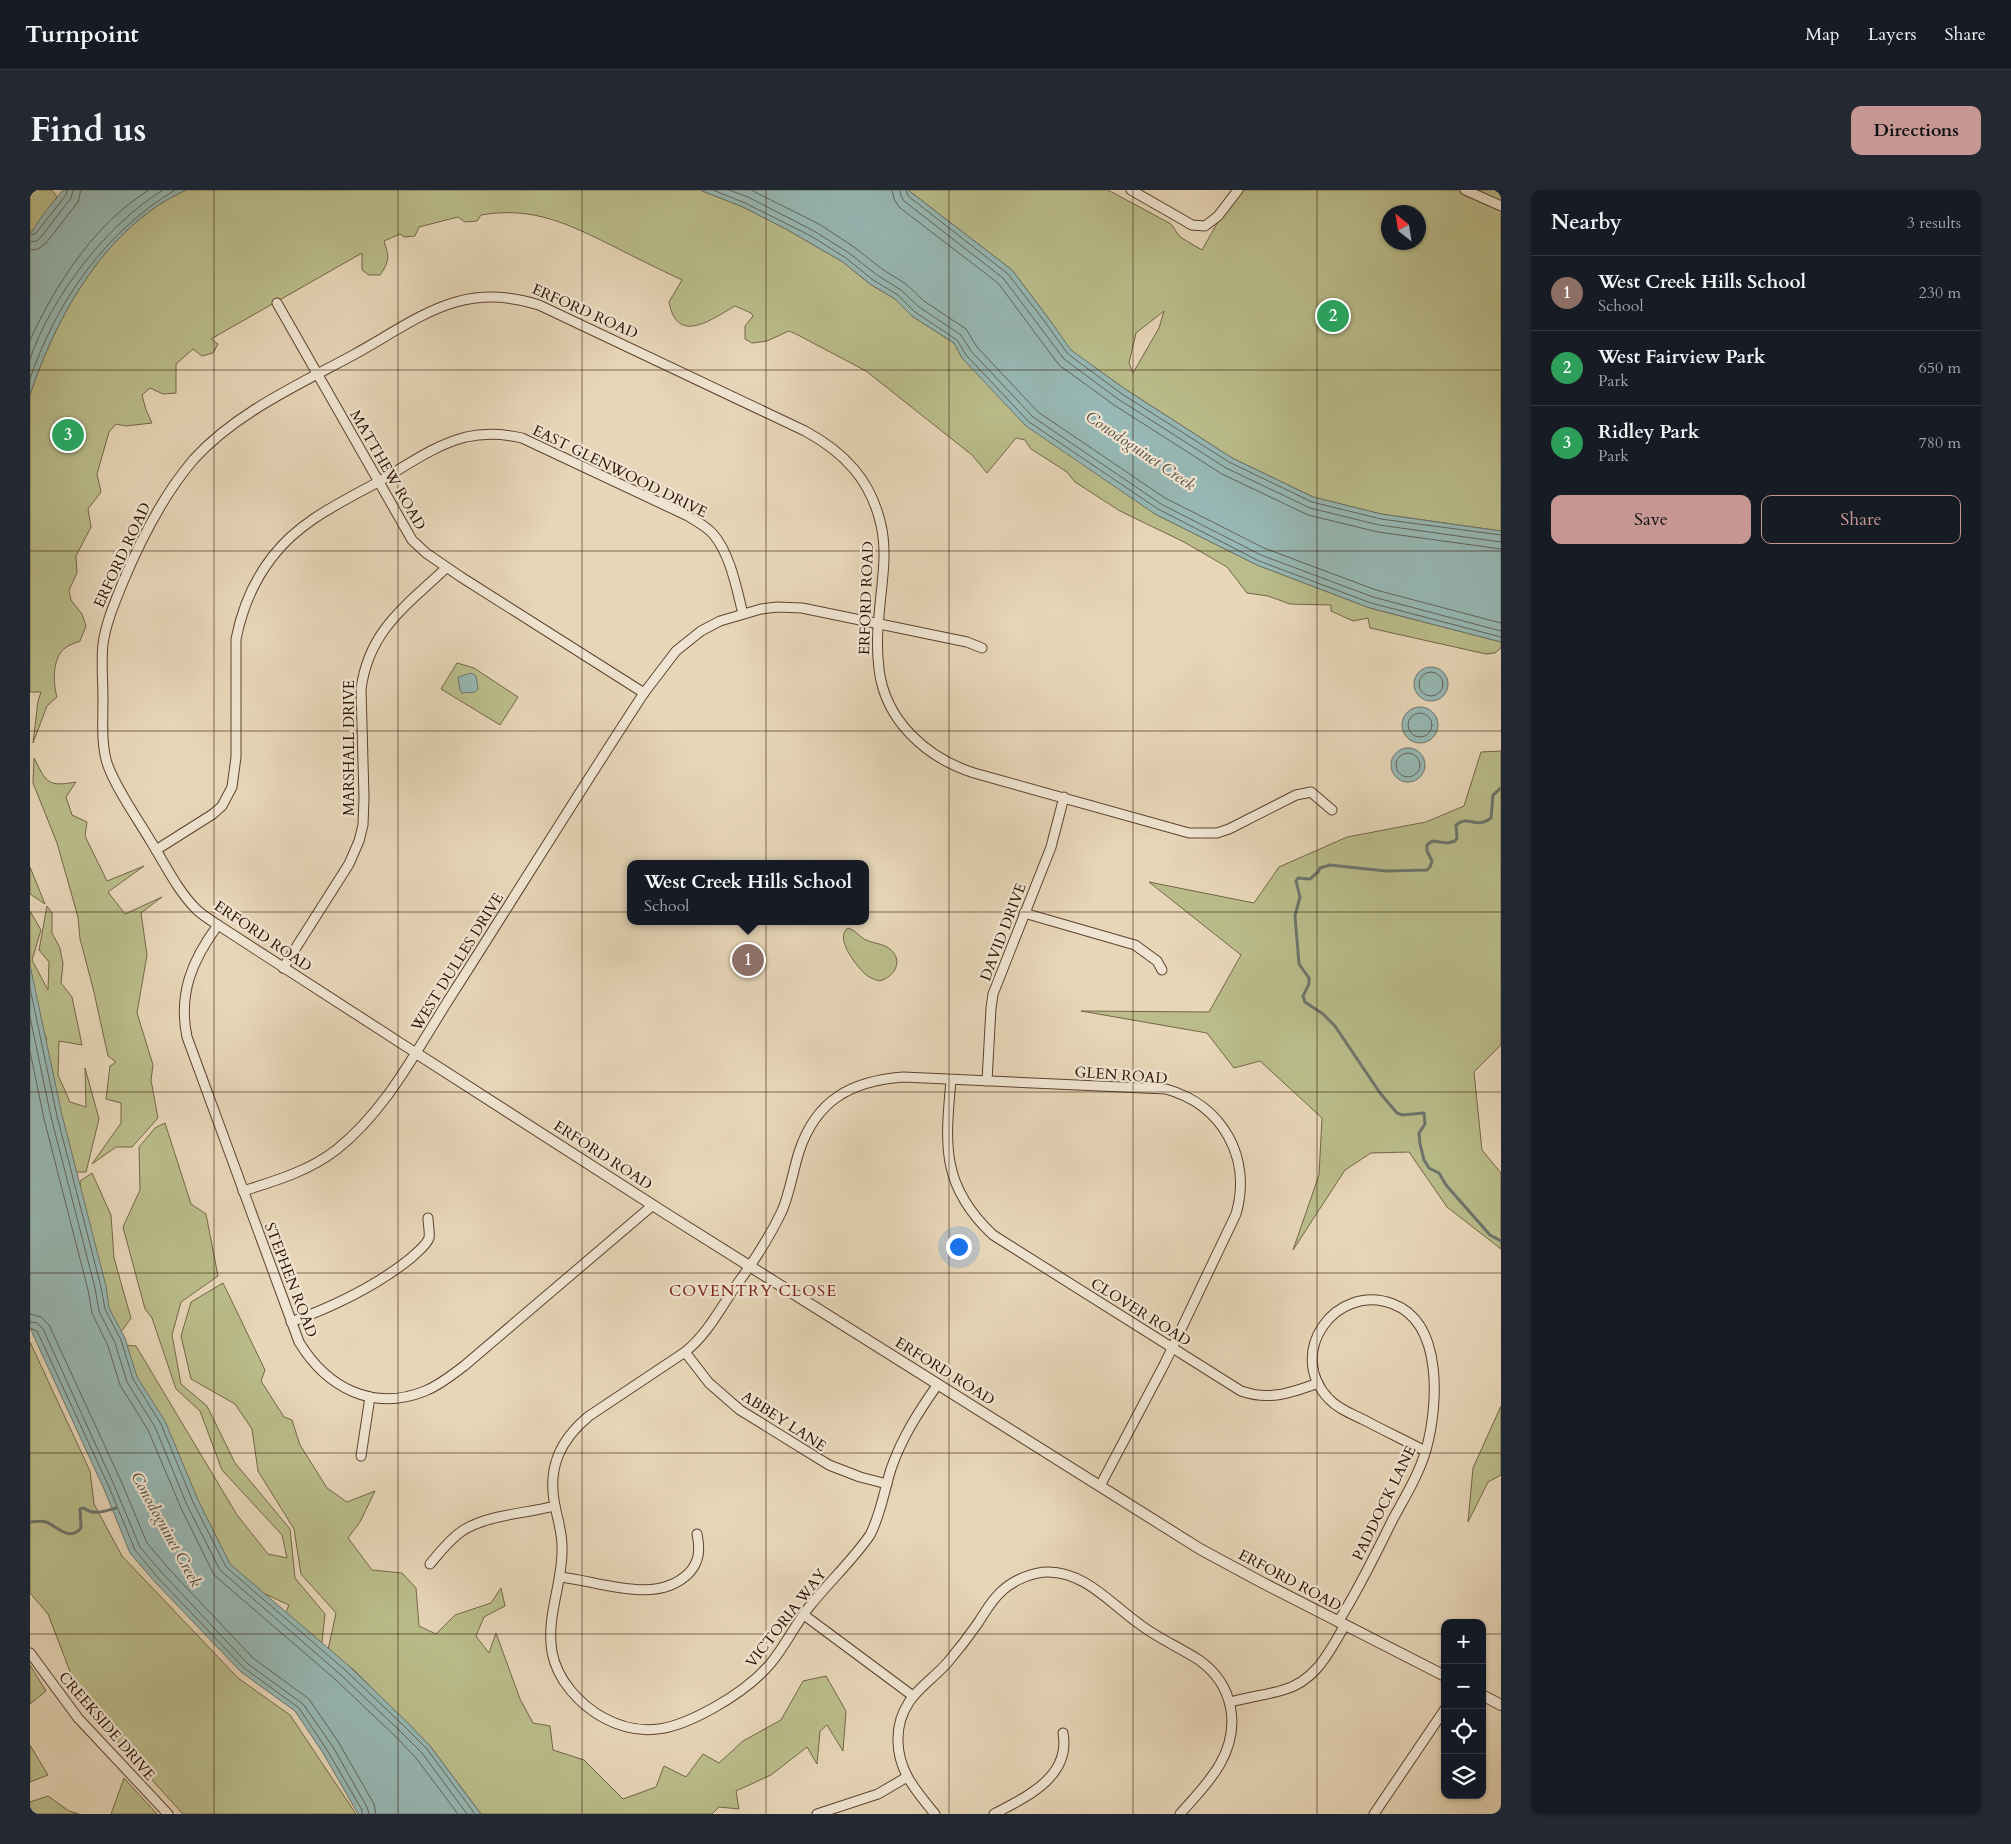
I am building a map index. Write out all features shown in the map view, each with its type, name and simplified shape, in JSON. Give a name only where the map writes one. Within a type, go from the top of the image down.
[{"type":"street","points":[[1131,190],[1192,225],[1205,226],[1218,216],[1238,190]]},
{"type":"street","points":[[1466,190],[1501,206]]},
{"type":"street","name":"ERFORD ROAD","points":[[1332,810],[1311,792],[1296,795],[1229,830],[1202,834],[1180,831],[960,768],[934,755],[918,743],[898,717],[882,684],[879,671],[878,624],[884,560],[882,525],[870,492],[848,461],[830,445],[805,430],[573,319],[524,300],[493,296],[460,300],[430,311],[237,422],[196,458],[178,479],[150,524],[113,607],[107,625],[102,657],[103,722],[106,757],[110,769],[156,850],[182,891],[194,907],[218,926],[653,1205],[1207,1552],[1341,1624],[1441,1674]]},
{"type":"street","name":"MATTHEW ROAD","points":[[277,303],[365,456],[377,482],[412,540],[446,568],[644,693]]},
{"type":"street","name":"EAST GLENWOOD DRIVE","points":[[156,850],[214,814],[222,806],[232,788],[236,758],[236,639],[245,606],[259,576],[273,556],[306,523],[426,453],[459,439],[497,434],[522,438],[688,516],[714,535],[725,551],[743,614]]},
{"type":"street","name":"MARSHALL DRIVE","points":[[283,968],[349,864],[359,841],[363,825],[364,798],[362,689],[369,655],[392,620],[446,568]]},
{"type":"street","name":"WEST DULLES DRIVE","points":[[243,1191],[298,1172],[336,1150],[375,1113],[416,1052],[644,693],[671,658],[701,631],[720,621],[777,606],[793,607],[967,642],[982,648]]},
{"type":"street","name":"DAVID DRIVE","points":[[987,1082],[991,1008],[994,994],[1051,846],[1064,797]]},
{"type":"street","points":[[1024,913],[1135,945],[1157,961],[1162,970]]},
{"type":"street","name":"STEPHEN ROAD","points":[[218,926],[201,949],[190,971],[187,984],[185,1026],[198,1069],[299,1342],[318,1368],[346,1389],[370,1397],[387,1399],[402,1398],[426,1391],[439,1384],[464,1366],[653,1205]]},
{"type":"street","name":"GLEN ROAD","points":[[750,1266],[782,1211],[804,1139],[822,1111],[835,1099],[861,1084],[880,1079],[903,1077],[1166,1089],[1187,1097],[1202,1107],[1228,1134],[1238,1161],[1242,1189],[1240,1201],[1231,1226],[1172,1348],[1126,1440],[1100,1486]]},
{"type":"street","name":"CLOVER ROAD","points":[[951,1080],[947,1133],[950,1167],[961,1196],[977,1219],[993,1235],[1241,1391],[1251,1395],[1266,1397],[1281,1396],[1318,1383]]},
{"type":"street","points":[[291,1322],[328,1308],[362,1291],[403,1264],[421,1249],[429,1237],[428,1218]]},
{"type":"street","name":"VICTORIA WAY","points":[[750,1266],[714,1321],[697,1342],[574,1428],[561,1448],[554,1468],[555,1506],[562,1546],[560,1577],[553,1607],[551,1632],[554,1657],[564,1681],[583,1703],[605,1719],[631,1728],[654,1730],[674,1726],[692,1720],[751,1684],[771,1663],[804,1615],[870,1535],[875,1525],[900,1445],[938,1384]]},
{"type":"street","name":"PADDOCK LANE","points":[[1230,1702],[1283,1690],[1306,1680],[1328,1656],[1341,1624],[1426,1451],[1432,1411],[1431,1352],[1419,1324],[1402,1308],[1384,1301],[1371,1300],[1352,1303],[1332,1315],[1320,1330],[1315,1342],[1312,1364],[1318,1383]]},
{"type":"street","name":"ABBEY LANE","points":[[685,1352],[708,1383],[740,1410],[829,1465],[860,1477],[887,1484]]},
{"type":"street","points":[[1318,1383],[1329,1400],[1343,1410],[1426,1451]]},
{"type":"street","points":[[362,1456],[370,1397]]},
{"type":"street","points":[[430,1564],[451,1540],[474,1525],[491,1519],[555,1506]]},
{"type":"street","points":[[560,1577],[634,1590],[662,1587],[685,1577],[697,1562],[700,1548],[697,1534]]},
{"type":"street","points":[[935,1814],[907,1777],[901,1762],[898,1738],[903,1715],[913,1696],[947,1664],[990,1604],[1003,1590],[1025,1577],[1048,1572],[1065,1574],[1088,1584],[1150,1632],[1200,1661],[1226,1688],[1230,1702],[1230,1739],[1214,1774],[1180,1814]]},
{"type":"street","points":[[804,1615],[913,1696]]},
{"type":"street","name":"CREEKSIDE DRIVE","points":[[30,1653],[78,1718],[168,1814]]},
{"type":"street","points":[[1486,1697],[1501,1705]]},
{"type":"street","points":[[1374,1814],[1441,1715]]},
{"type":"street","points":[[994,1814],[1028,1796],[1048,1780],[1058,1768],[1064,1754],[1063,1733]]},
{"type":"street","points":[[817,1814],[878,1794],[907,1777]]},
{"type":"green space","points":[[30,190],[52,190],[57,197],[30,234]]},
{"type":"green space","points":[[186,190],[700,190],[743,207],[786,229],[843,262],[870,284],[895,299],[912,316],[954,343],[962,358],[1155,514],[1257,565],[1370,608],[1501,642],[1501,648],[1495,653],[1486,654],[1370,628],[1368,618],[1353,621],[1331,611],[1331,605],[1290,604],[1268,596],[1247,593],[1227,567],[1184,542],[1120,511],[1075,482],[1067,472],[1031,449],[1025,440],[1016,438],[987,473],[972,455],[866,371],[789,331],[767,341],[752,343],[745,339],[745,326],[753,316],[751,313],[735,306],[706,322],[687,326],[679,323],[673,315],[669,302],[682,280],[565,224],[534,215],[500,213],[481,215],[477,221],[465,222],[458,217],[419,227],[415,236],[404,237],[400,234],[384,241],[388,258],[386,266],[380,275],[369,275],[362,270],[362,253],[211,339],[218,344],[213,353],[202,356],[193,349],[176,364],[176,393],[163,394],[150,388],[142,395],[152,423],[126,426],[116,424],[109,432],[97,474],[101,492],[88,509],[91,527],[76,556],[77,573],[69,590],[71,600],[82,614],[86,626],[80,641],[65,648],[58,658],[54,678],[57,697],[47,706],[33,743],[38,701],[41,692],[30,692],[30,395],[54,335],[88,276],[108,250],[132,226],[157,206]]},
{"type":"green space","points":[[908,190],[1108,190],[1171,224],[1180,237],[1202,250],[1236,190],[1501,190],[1501,531],[1381,514],[1313,497],[1232,458],[1125,389],[1070,350],[1012,270]],"holes":[[[1164,311],[1159,328],[1133,373],[1129,363],[1136,333]]]},
{"type":"green space","points":[[457,663],[474,668],[518,697],[500,725],[441,689]]},
{"type":"green space","points":[[1501,751],[1501,1045],[1474,1072],[1482,1150],[1501,1173],[1501,1249],[1447,1207],[1409,1152],[1371,1153],[1345,1170],[1293,1250],[1319,1175],[1322,1118],[1260,1061],[1234,1068],[1207,1033],[1081,1011],[1209,1012],[1241,955],[1149,882],[1254,903],[1279,867],[1347,837],[1426,822],[1464,806],[1481,752]]},
{"type":"green space","points":[[34,758],[45,778],[49,781],[59,784],[76,782],[66,797],[72,815],[87,822],[85,836],[107,881],[144,866],[108,892],[125,914],[162,897],[141,913],[147,955],[137,1013],[153,1065],[151,1080],[158,1118],[132,1147],[116,1147],[92,1164],[121,1123],[121,1103],[106,1099],[110,1066],[116,1062],[108,1056],[80,939],[78,917],[57,843],[33,783]]},
{"type":"green space","points":[[30,867],[45,904],[30,894]]},
{"type":"green space","points":[[47,906],[52,913],[52,933],[60,948],[63,964],[61,983],[72,997],[82,1045],[59,1041],[58,1075],[70,1102],[86,1107],[85,1068],[99,1119],[86,1172],[76,1172],[40,1053],[47,1039],[30,1002],[30,911],[41,930],[32,960],[48,990],[49,962],[39,950]]},
{"type":"green space","points":[[848,928],[864,939],[893,951],[897,962],[890,976],[879,981],[869,977],[860,969],[845,945],[844,932]]},
{"type":"green space","points":[[165,1123],[191,1204],[206,1214],[218,1276],[181,1302],[172,1335],[181,1384],[207,1406],[235,1463],[290,1529],[295,1578],[325,1614],[322,1642],[309,1638],[284,1616],[289,1605],[252,1588],[228,1567],[120,1345],[136,1346],[237,1515],[268,1554],[287,1558],[282,1535],[222,1470],[200,1411],[176,1389],[152,1318],[145,1309],[123,1227],[140,1190],[139,1147],[155,1128]]},
{"type":"green space","points":[[92,1173],[111,1215],[114,1258],[131,1318],[121,1332],[106,1303],[82,1215],[80,1181]]},
{"type":"green space","points":[[223,1283],[265,1370],[261,1381],[284,1417],[292,1420],[300,1445],[327,1488],[347,1502],[375,1491],[360,1522],[348,1538],[372,1570],[402,1573],[416,1588],[419,1626],[436,1634],[455,1615],[491,1603],[501,1588],[505,1606],[484,1617],[476,1636],[489,1653],[496,1633],[520,1699],[533,1723],[550,1726],[553,1750],[584,1760],[623,1799],[656,1787],[664,1766],[686,1777],[703,1754],[719,1763],[743,1741],[781,1720],[803,1681],[826,1676],[846,1711],[843,1751],[827,1725],[820,1731],[817,1764],[807,1747],[771,1775],[736,1791],[739,1809],[719,1807],[712,1814],[481,1814],[430,1746],[354,1670],[328,1650],[336,1613],[301,1574],[294,1529],[258,1471],[252,1429],[235,1404],[191,1379],[181,1336],[191,1302]]},
{"type":"green space","points":[[30,1342],[90,1471],[94,1504],[122,1556],[238,1678],[290,1715],[356,1814],[183,1814],[82,1703],[48,1614],[30,1593]]},
{"type":"green space","points":[[1501,1406],[1501,1475],[1488,1482],[1468,1522],[1473,1468]]},
{"type":"green space","points":[[30,1665],[46,1691],[30,1704]]},
{"type":"green space","points":[[30,1745],[48,1775],[30,1782]]},
{"type":"green space","points":[[124,1778],[157,1814],[111,1814]]},
{"type":"green space","points":[[48,1796],[69,1811],[79,1814],[30,1814],[30,1802]]},
{"type":"water","points":[[63,190],[186,190],[157,206],[132,226],[108,250],[88,276],[54,335],[30,395],[30,234]]},
{"type":"water","name":"Conodoguinet Creek","points":[[700,190],[908,190],[1012,270],[1071,350],[1125,389],[1232,458],[1313,497],[1381,514],[1501,531],[1501,642],[1370,608],[1257,565],[1155,514],[1026,426],[962,358],[954,343],[912,316],[895,299],[870,284],[843,262],[786,229],[743,207]]},
{"type":"water","points":[[1431,667],[1438,668],[1443,672],[1447,677],[1447,691],[1443,696],[1438,700],[1431,701],[1424,700],[1419,696],[1415,691],[1414,684],[1415,677],[1419,672],[1424,668]]},
{"type":"water","points":[[471,673],[476,676],[478,689],[475,692],[462,693],[458,677]]},
{"type":"water","points":[[1420,707],[1432,713],[1438,725],[1432,737],[1420,743],[1408,737],[1402,725],[1408,713]]},
{"type":"water","points":[[1408,748],[1415,749],[1420,753],[1424,758],[1424,772],[1420,777],[1415,781],[1408,782],[1401,781],[1396,777],[1392,772],[1391,765],[1392,758],[1396,753],[1401,749]]},
{"type":"water","name":"Conodoguinet Creek","points":[[30,965],[62,1115],[106,1286],[109,1308],[125,1338],[137,1377],[165,1421],[198,1500],[230,1564],[349,1666],[409,1724],[430,1746],[481,1814],[358,1814],[323,1753],[295,1711],[241,1672],[130,1553],[104,1489],[30,1328]]},
{"type":"waterway","points":[[1501,788],[1493,795],[1491,818],[1481,823],[1461,822],[1456,825],[1457,838],[1455,841],[1448,843],[1432,841],[1427,845],[1427,851],[1432,861],[1427,870],[1386,871],[1330,865],[1320,868],[1310,879],[1298,878],[1296,881],[1300,897],[1295,916],[1299,964],[1309,978],[1309,984],[1303,996],[1305,1002],[1323,1014],[1335,1026],[1380,1093],[1397,1113],[1402,1115],[1424,1113],[1425,1124],[1419,1133],[1424,1160],[1429,1168],[1439,1173],[1446,1185],[1490,1235],[1501,1241]]},
{"type":"waterway","points":[[30,1522],[44,1521],[68,1534],[72,1534],[81,1528],[80,1509],[84,1508],[95,1512],[116,1508]]},
{"type":"place","name":"West Fairview Park","points":[[1333,316]]},
{"type":"place","name":"Ridley Park","points":[[68,435]]},
{"type":"place","name":"West Creek Hills School","points":[[748,960]]},
{"type":"district","name":"COVENTRY CLOSE","points":[[753,1290]]}]
